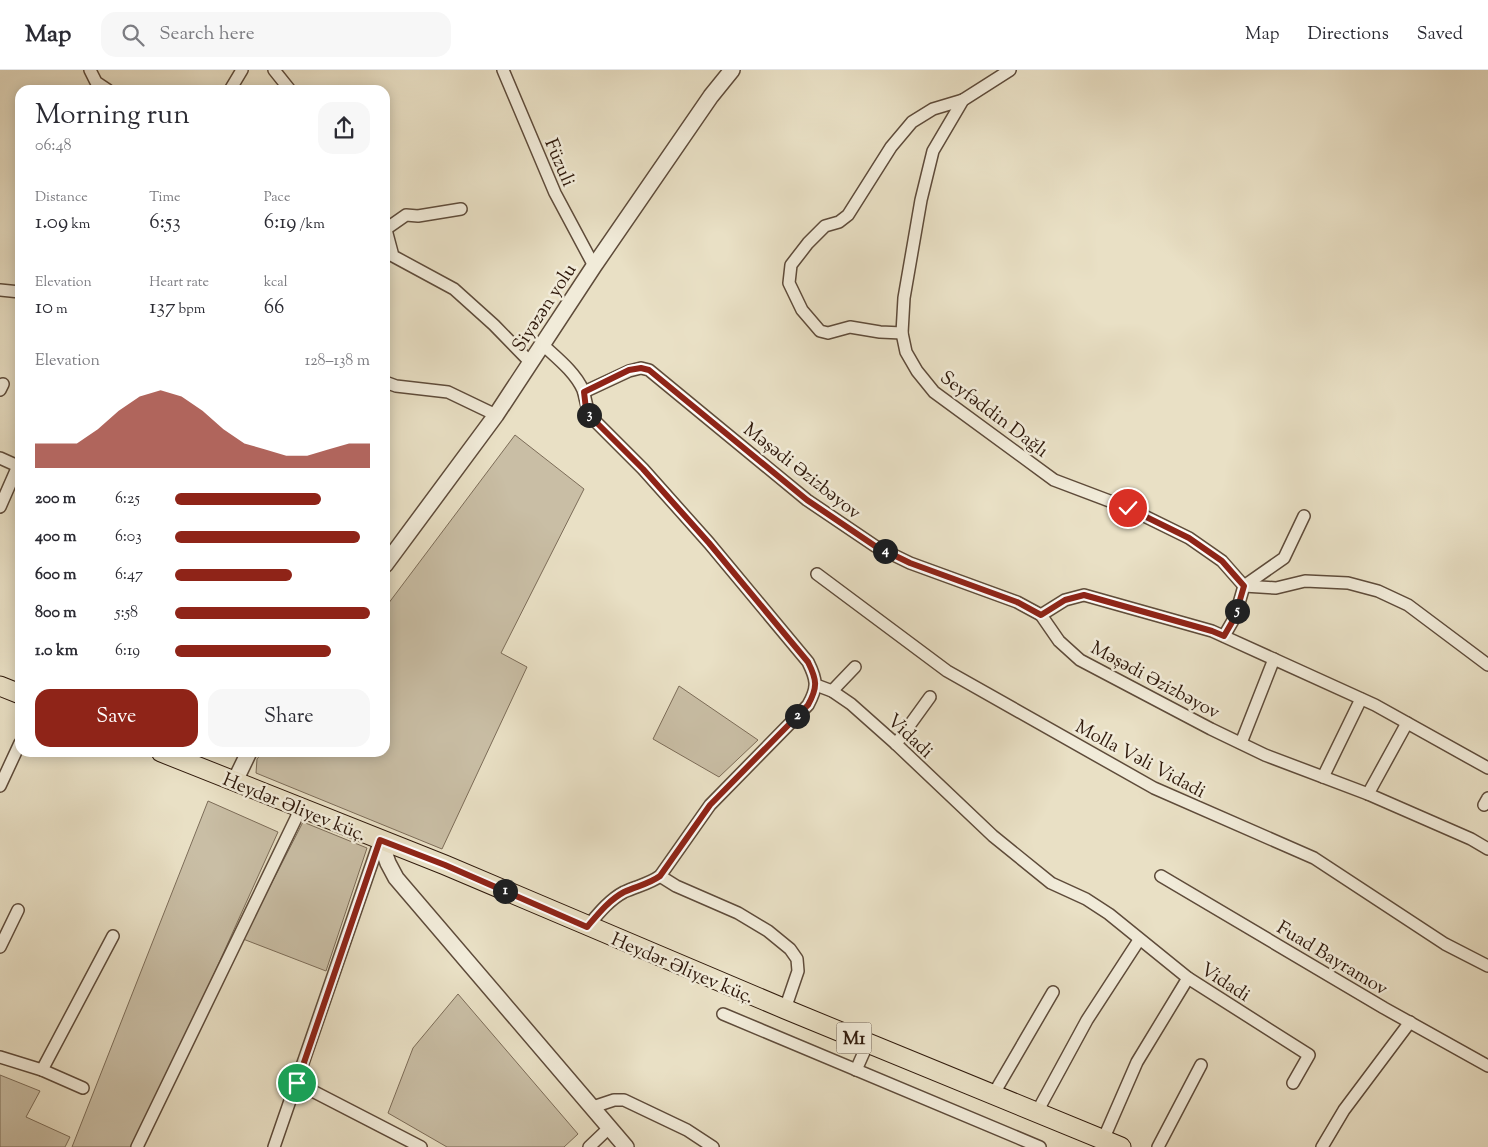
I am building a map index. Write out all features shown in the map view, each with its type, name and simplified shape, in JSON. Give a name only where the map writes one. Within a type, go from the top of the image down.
[{"type":"main road","points":[[0,686],[15,692]]},
{"type":"main road","name":"Heydər Əliyev küç.","points":[[174,757],[445,865],[587,927],[1121,1147]]},
{"type":"street","points":[[90,70],[96,82],[100,85]]},
{"type":"street","points":[[233,85],[242,70]]},
{"type":"street","points":[[274,70],[286,85]]},
{"type":"street","name":"Füzuli","points":[[503,70],[555,193],[594,266]]},
{"type":"street","name":"Siyəzən yolu","points":[[390,558],[496,416],[594,266],[711,96],[732,70]]},
{"type":"street","name":"Seyfəddin Dağlı","points":[[1010,70],[963,100],[933,151],[904,298],[902,333],[906,352],[913,365],[934,392],[1054,480],[1128,508],[1189,538],[1222,561],[1244,586]]},
{"type":"street","points":[[902,333],[880,332],[850,327],[828,334],[820,331],[802,310],[789,283],[791,265],[808,243],[825,226],[839,222],[848,215],[891,147],[912,122],[933,109],[963,100]]},
{"type":"street","points":[[390,225],[406,215],[418,216],[460,209]]},
{"type":"street","points":[[390,256],[454,289],[494,325],[531,363]]},
{"type":"street","points":[[0,290],[15,292]]},
{"type":"street","points":[[543,345],[574,375],[584,392],[586,409],[591,417],[643,469],[709,543],[808,662],[815,675],[816,685],[808,705],[710,805],[660,876],[613,899],[587,927]]},
{"type":"street","name":"Məşədi Əzizbəyov","points":[[584,392],[629,370],[641,368],[649,370],[807,500],[875,546],[910,563],[1017,602],[1041,615],[1059,641],[1080,660],[1264,755],[1368,794],[1471,839],[1488,849]]},
{"type":"street","points":[[390,384],[448,392],[496,416]]},
{"type":"street","points":[[0,458],[15,464]]},
{"type":"street","points":[[0,507],[15,475]]},
{"type":"street","points":[[1224,636],[1235,617],[1244,586],[1284,558],[1304,516]]},
{"type":"street","name":"Molla Vəli Vidadi","points":[[818,574],[947,671],[1154,788],[1314,858],[1445,944],[1488,966]]},
{"type":"street","points":[[1244,586],[1276,588],[1306,582],[1348,583],[1378,590],[1408,605],[1488,665]]},
{"type":"street","points":[[1041,615],[1065,600],[1084,595],[1212,631],[1361,699],[1488,768]]},
{"type":"street","points":[[1241,743],[1274,659]]},
{"type":"street","points":[[832,691],[855,667]]},
{"type":"street","name":"Vidadi","points":[[816,685],[832,691],[851,704],[1000,842],[1051,883],[1086,899],[1109,914],[1188,978],[1309,1055],[1293,1083]]},
{"type":"street","points":[[896,744],[930,697]]},
{"type":"street","points":[[1323,777],[1361,699]]},
{"type":"street","points":[[1368,794],[1407,723]]},
{"type":"street","points":[[0,786],[15,754]]},
{"type":"street","points":[[235,781],[247,757]]},
{"type":"street","points":[[137,1147],[302,808]]},
{"type":"street","points":[[274,1147],[380,840]]},
{"type":"street","points":[[380,840],[388,864],[396,878],[626,1147]]},
{"type":"street","points":[[660,876],[676,886],[738,913],[768,931],[790,949],[797,959],[798,971],[785,1009]]},
{"type":"street","name":"Fuad Bayramov","points":[[1161,876],[1488,1066]]},
{"type":"street","points":[[0,947],[18,910]]},
{"type":"street","points":[[42,1070],[113,936]]},
{"type":"street","points":[[1037,1112],[1088,1020],[1139,940]]},
{"type":"street","points":[[1103,1140],[1137,1062],[1188,978]]},
{"type":"street","points":[[993,1094],[1053,992]]},
{"type":"street","points":[[724,1014],[1040,1147]]},
{"type":"street","points":[[1322,1147],[1344,1110],[1410,1022]]},
{"type":"street","points":[[856,1070],[868,1043]]},
{"type":"street","points":[[0,1057],[42,1070],[83,1088]]},
{"type":"street","points":[[1158,1147],[1201,1065]]},
{"type":"street","points":[[297,1083],[421,1147]]},
{"type":"street","points":[[593,1107],[614,1100],[624,1100],[687,1130],[713,1147]]},
{"type":"street","points":[[589,1147],[610,1128]]},
{"type":"shaded area","points":[[515,435],[584,489],[501,653],[527,667],[442,849],[256,773],[259,757],[390,757],[390,601]]},
{"type":"shaded area","points":[[679,686],[758,740],[719,777],[653,739]]},
{"type":"shaded area","points":[[208,801],[278,832],[199,1007],[132,1147],[72,1147]]},
{"type":"shaded area","points":[[303,822],[367,848],[326,971],[243,939]]},
{"type":"shaded area","points":[[458,994],[578,1134],[564,1147],[447,1147],[388,1113],[413,1048]]},
{"type":"shaded area","points":[[0,1075],[40,1091],[26,1117],[70,1137],[65,1147],[0,1147]]},
{"type":"route","points":[[297,1083],[380,840],[445,865],[587,927],[613,899],[641,887],[660,876],[710,805],[808,705],[814,694],[816,685],[815,675],[808,662],[709,543],[643,469],[591,417],[586,409],[584,392],[629,370],[641,368],[649,370],[807,500],[875,546],[910,563],[1017,602],[1041,615],[1065,600],[1084,595],[1224,636],[1235,617],[1244,586],[1222,561],[1189,538],[1128,508]]}]
